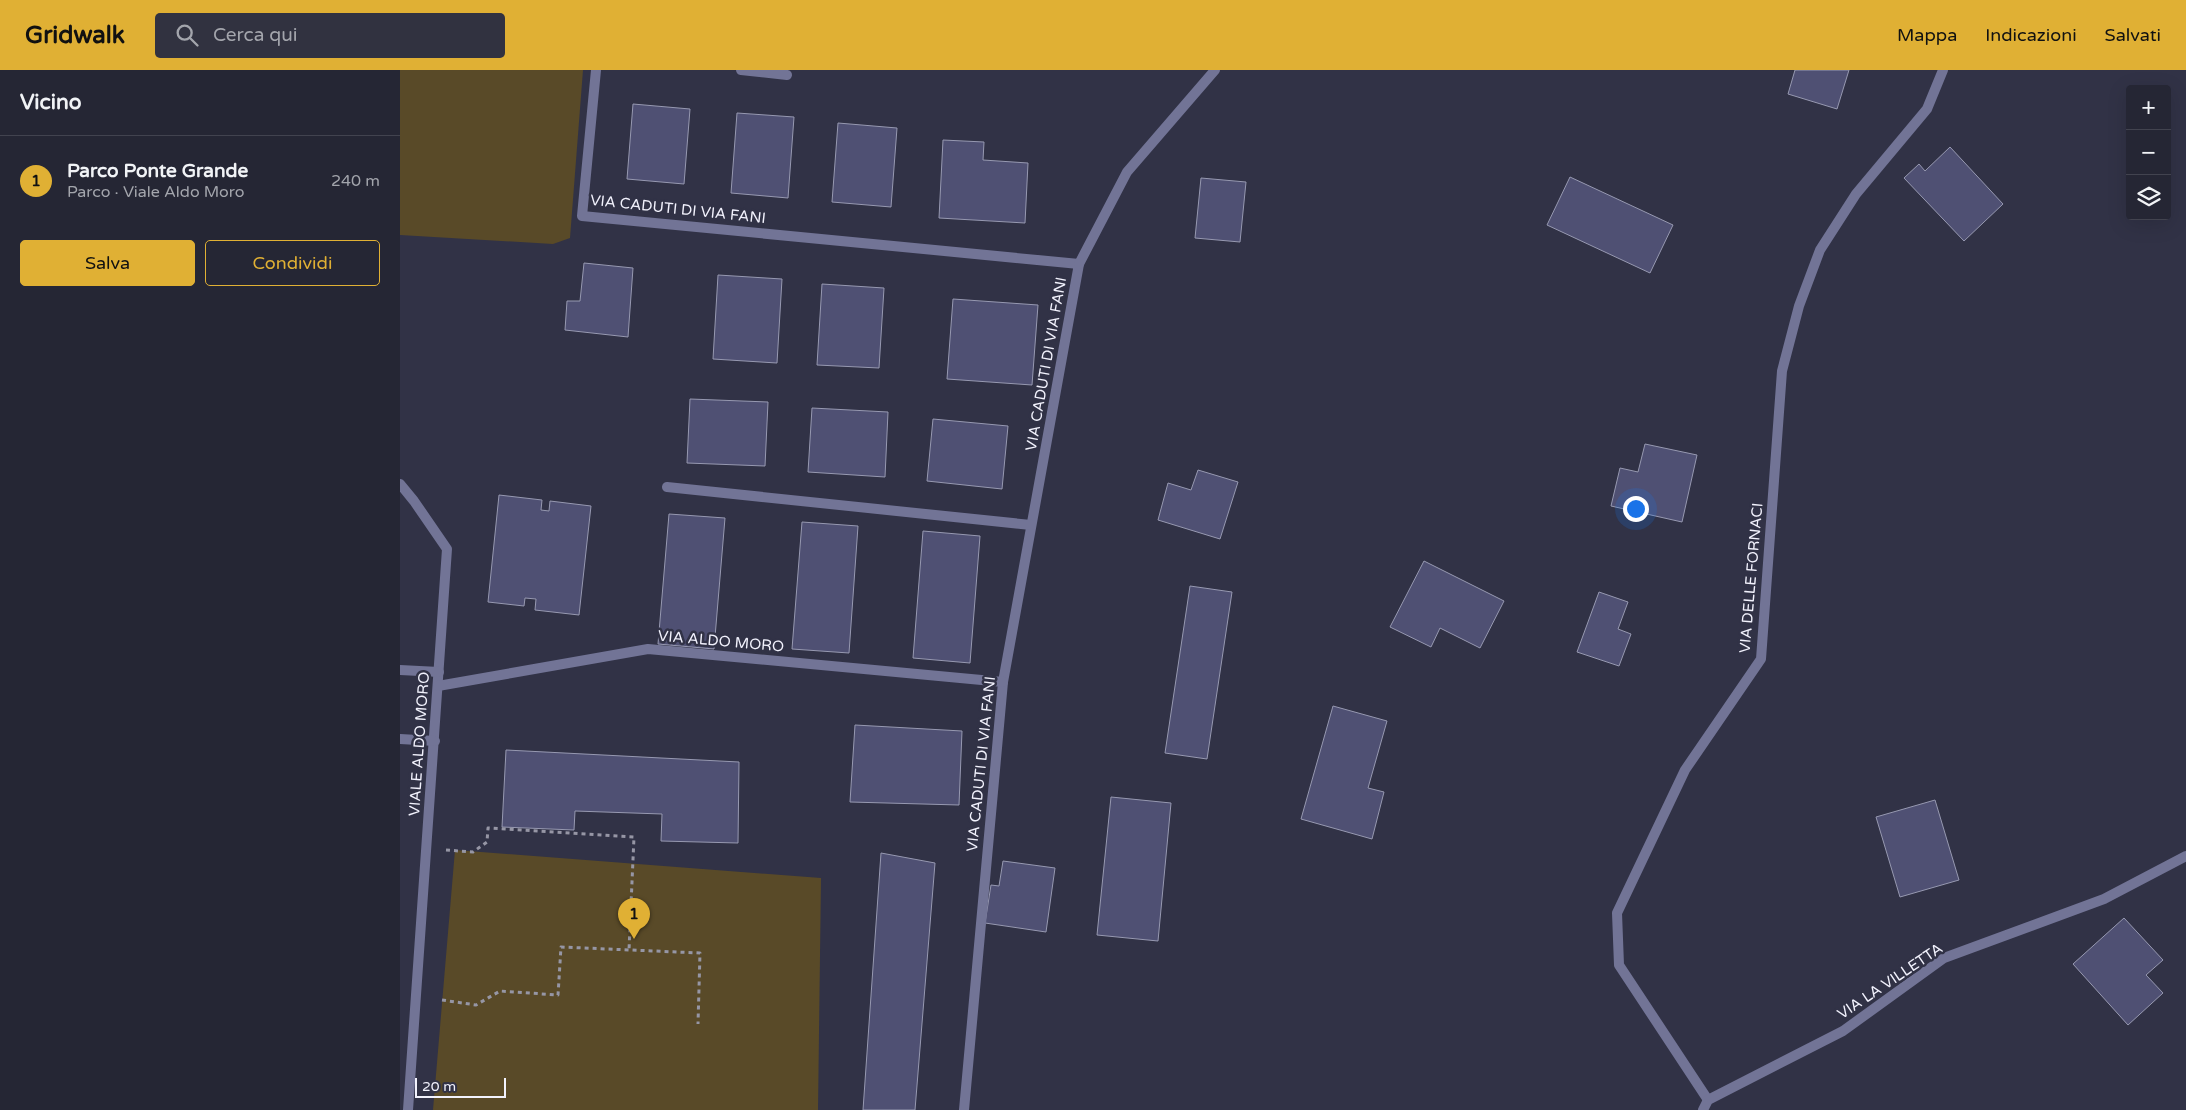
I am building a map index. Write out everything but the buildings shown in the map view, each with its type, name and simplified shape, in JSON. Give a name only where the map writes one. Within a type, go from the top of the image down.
[{"type":"street","name":"VIA CADUTI DI VIA FANI","points":[[596,70],[582,216],[1079,264],[1003,682],[964,1110]]},
{"type":"street","points":[[742,70],[787,75]]},
{"type":"street","points":[[1079,264],[1127,172],[1215,70]]},
{"type":"street","name":"VIA DELLE FORNACI","points":[[1708,1100],[1618,966],[1617,913],[1685,770],[1761,659],[1782,371],[1799,306],[1820,250],[1856,194],[1927,109],[1943,70]]},
{"type":"street","name":"VIALE ALDO MORO","points":[[400,484],[447,549],[408,1110]]},
{"type":"street","points":[[668,487],[1031,525]]},
{"type":"street","name":"VIA ALDO MORO","points":[[438,686],[648,649],[1003,682]]},
{"type":"street","points":[[400,670],[439,672]]},
{"type":"street","points":[[400,739],[434,741]]},
{"type":"street","name":"VIA LA VILLETTA","points":[[1708,1100],[1843,1031],[1944,958],[2104,900],[2186,856]]},
{"type":"street","points":[[1703,1110],[1708,1100]]},
{"type":"path","points":[[438,850],[473,852],[487,842],[488,828],[634,837],[629,950]]},
{"type":"path","points":[[442,1000],[476,1005],[500,991],[558,995],[561,947],[700,953],[698,1024]]},
{"type":"shaded area","points":[[400,70],[583,70],[570,238],[553,244],[400,235]]},
{"type":"shaded area","points":[[455,850],[821,878],[818,1110],[433,1110]]},
{"type":"place","name":"Parco Ponte Grande","points":[[634,939]]}]
